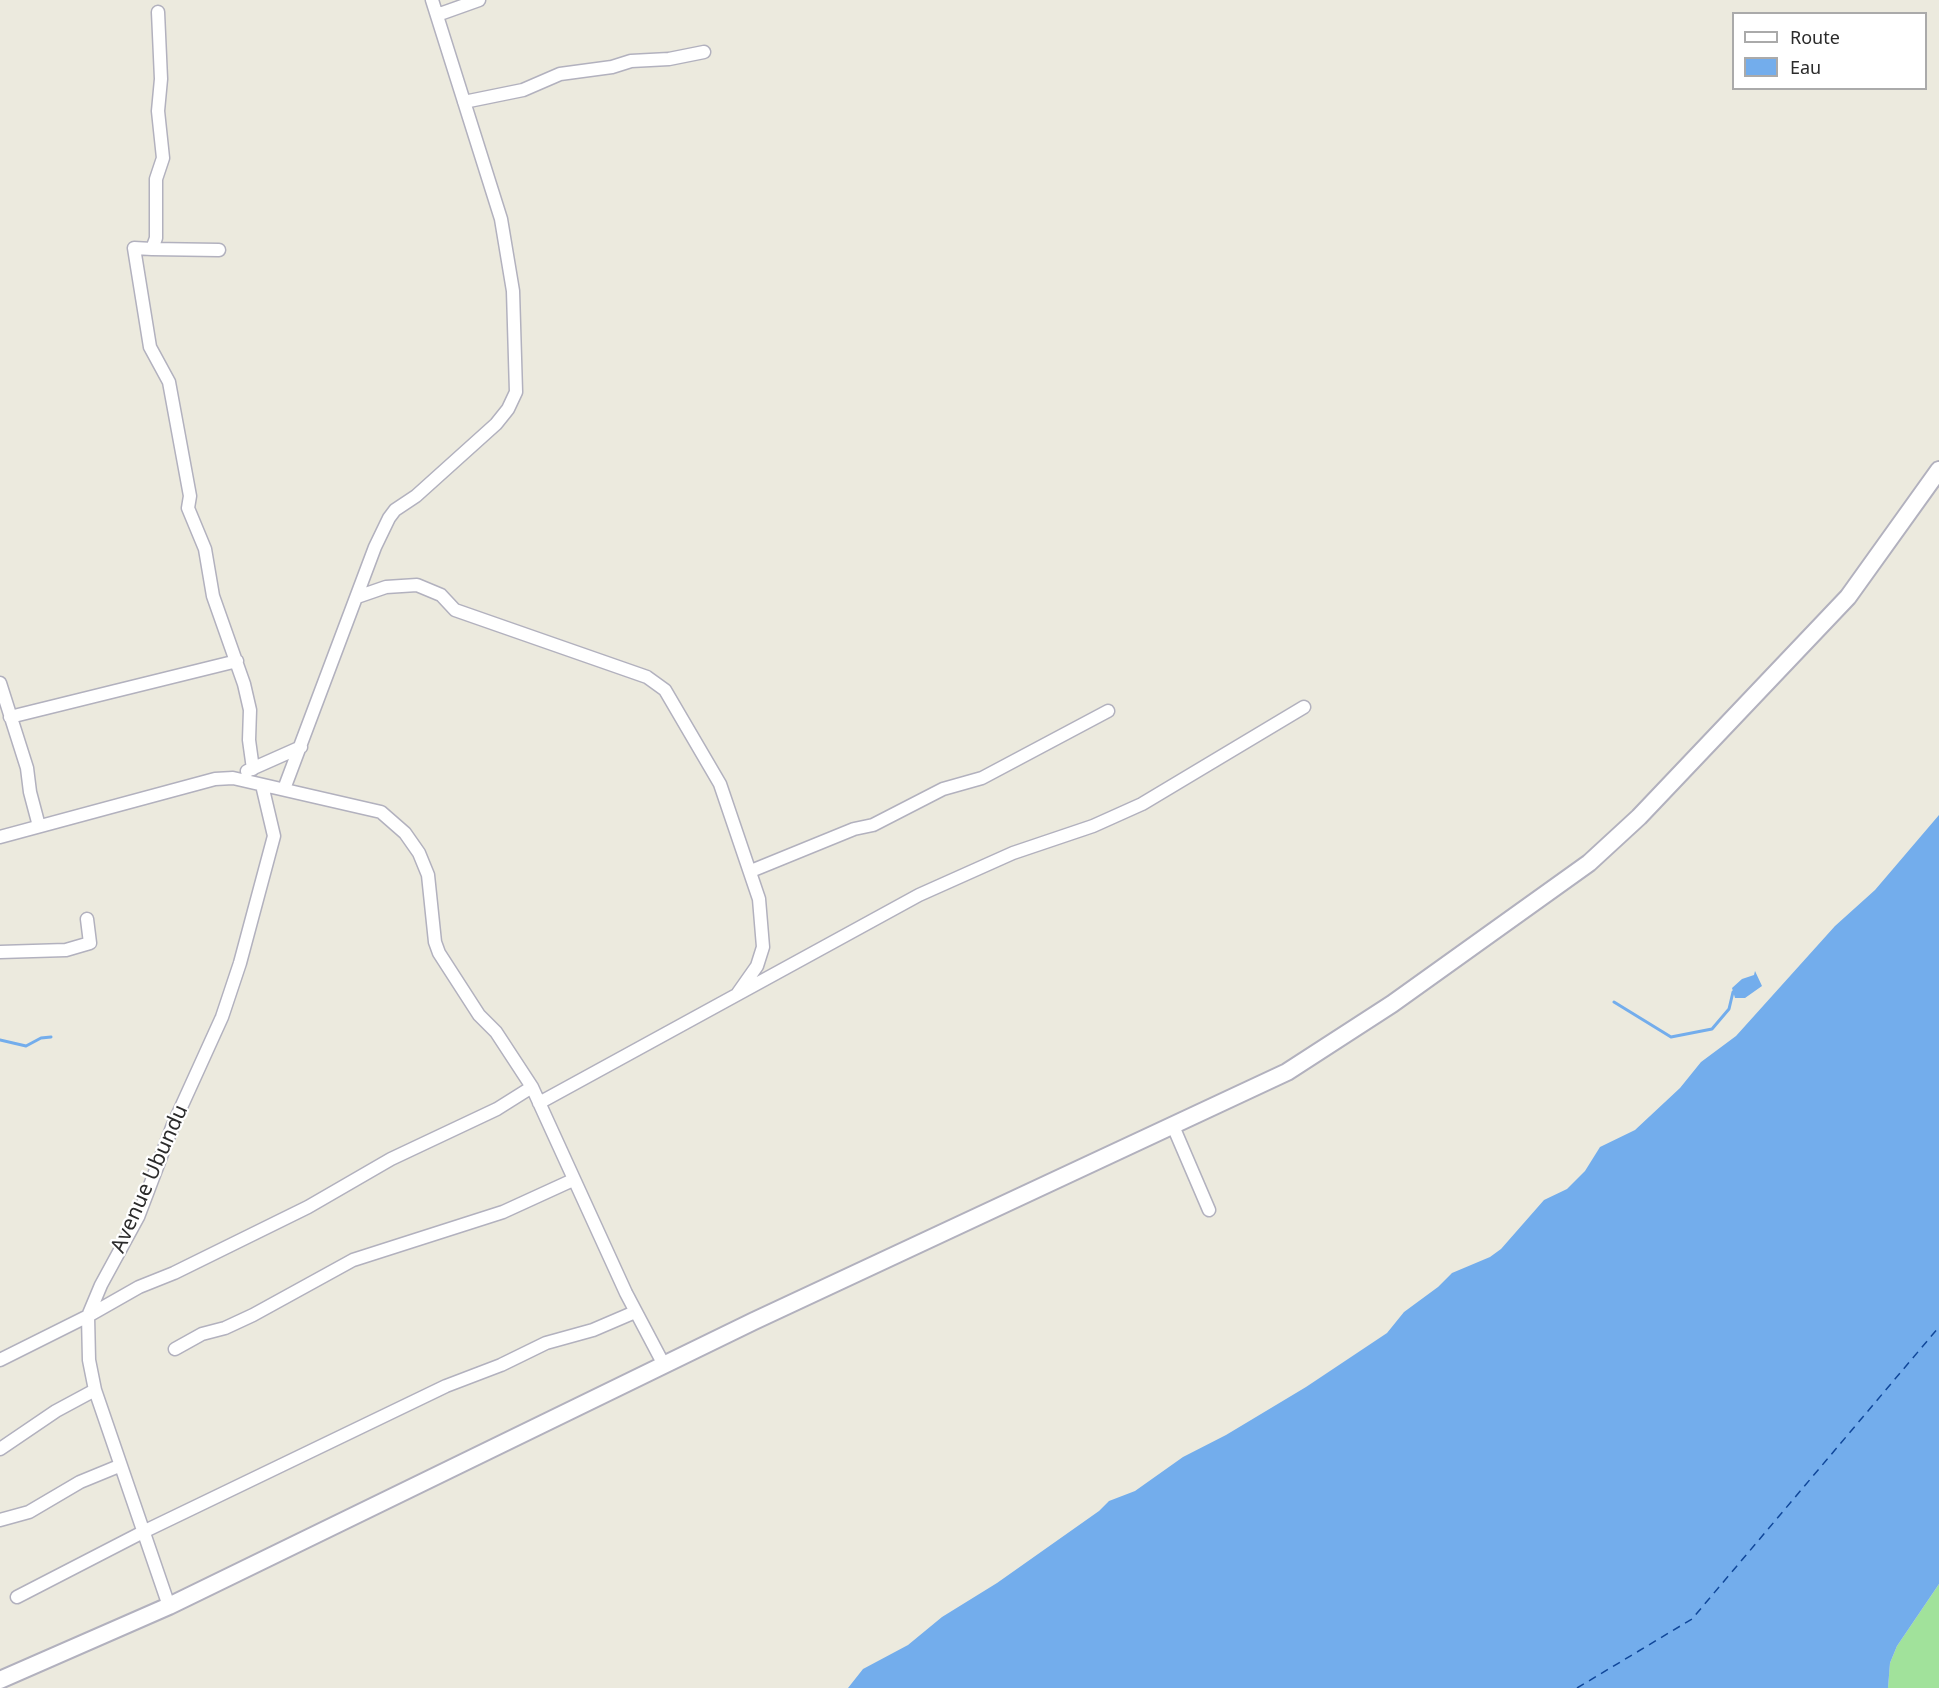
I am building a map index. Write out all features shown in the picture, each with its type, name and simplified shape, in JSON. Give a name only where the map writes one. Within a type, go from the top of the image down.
[{"type":"street","points":[[284,789],[375,547],[395,510],[416,496],[496,424],[508,409],[516,392],[513,291],[501,219],[432,0]]},
{"type":"street","points":[[437,15],[479,0]]},
{"type":"street","points":[[152,249],[156,238],[156,179],[163,158],[158,111],[161,79],[158,12]]},
{"type":"street","points":[[464,102],[523,90],[560,74],[612,67],[631,61],[669,59],[704,52]]},
{"type":"street","points":[[219,250],[134,248],[150,347],[170,382],[190,496],[188,507],[205,549],[213,596],[237,661],[250,710],[249,740],[253,769]]},
{"type":"street","points":[[0,1680],[169,1606],[664,1365],[1287,1072],[1392,1004],[1589,863],[1639,817],[1848,597],[1939,470]]},
{"type":"street","points":[[357,597],[386,586],[417,585],[441,595],[455,610],[646,677],[665,690],[720,784],[759,898],[763,947],[757,966],[736,995]]},
{"type":"street","points":[[10,717],[237,661]]},
{"type":"street","points":[[0,683],[27,768],[30,792],[39,826]]},
{"type":"street","points":[[539,1103],[919,895],[962,874],[1041,842],[1110,819],[1142,804],[1304,707]]},
{"type":"street","points":[[751,871],[854,829],[873,825],[943,789],[982,778],[1108,711]]},
{"type":"street","points":[[233,778],[301,747]]},
{"type":"street","points":[[0,837],[215,779],[233,778],[381,812],[405,833],[419,853],[428,875],[435,942],[439,953],[466,997],[496,1032],[532,1087],[635,1312],[664,1365]]},
{"type":"street","name":"Avenue Ubundu","points":[[169,1606],[119,1466],[95,1390],[89,1360],[88,1317],[101,1284],[138,1217],[173,1125],[222,1017],[240,963],[274,836],[262,785]]},
{"type":"street","points":[[0,952],[66,950],[90,943],[87,919]]},
{"type":"street","points":[[0,1360],[88,1317],[139,1287],[174,1273],[308,1207],[397,1156],[497,1109],[532,1087]]},
{"type":"street","points":[[1173,1126],[1209,1210]]},
{"type":"street","points":[[176,1349],[202,1334],[225,1328],[253,1315],[353,1260],[503,1212],[573,1180]]},
{"type":"street","points":[[17,1597],[143,1532],[446,1386],[501,1365],[546,1343],[593,1330],[635,1312]]},
{"type":"street","points":[[0,1449],[56,1411],[95,1390]]},
{"type":"street","points":[[0,1520],[28,1512],[80,1482],[119,1466]]},
{"type":"green space","points":[[1939,1584],[1939,1688],[1888,1688],[1890,1663],[1897,1646]]},
{"type":"water","points":[[1939,815],[1939,1584],[1897,1646],[1890,1663],[1888,1688],[848,1688],[863,1669],[908,1645],[942,1617],[997,1583],[1099,1511],[1109,1501],[1135,1491],[1183,1457],[1226,1435],[1306,1387],[1387,1333],[1404,1312],[1438,1287],[1452,1273],[1490,1257],[1501,1249],[1544,1200],[1567,1189],[1585,1171],[1600,1147],[1635,1130],[1680,1088],[1701,1062],[1736,1036],[1835,926],[1875,890]]},
{"type":"water","points":[[1755,971],[1762,986],[1745,998],[1735,998],[1732,988],[1742,979],[1754,975]]},
{"type":"waterway","points":[[1614,1002],[1671,1037],[1712,1029],[1729,1009],[1733,992]]},
{"type":"waterway","points":[[0,1040],[26,1046],[41,1038],[51,1037]]},
{"type":"ferry route","points":[[1577,1688],[1692,1619],[1939,1327]]}]
